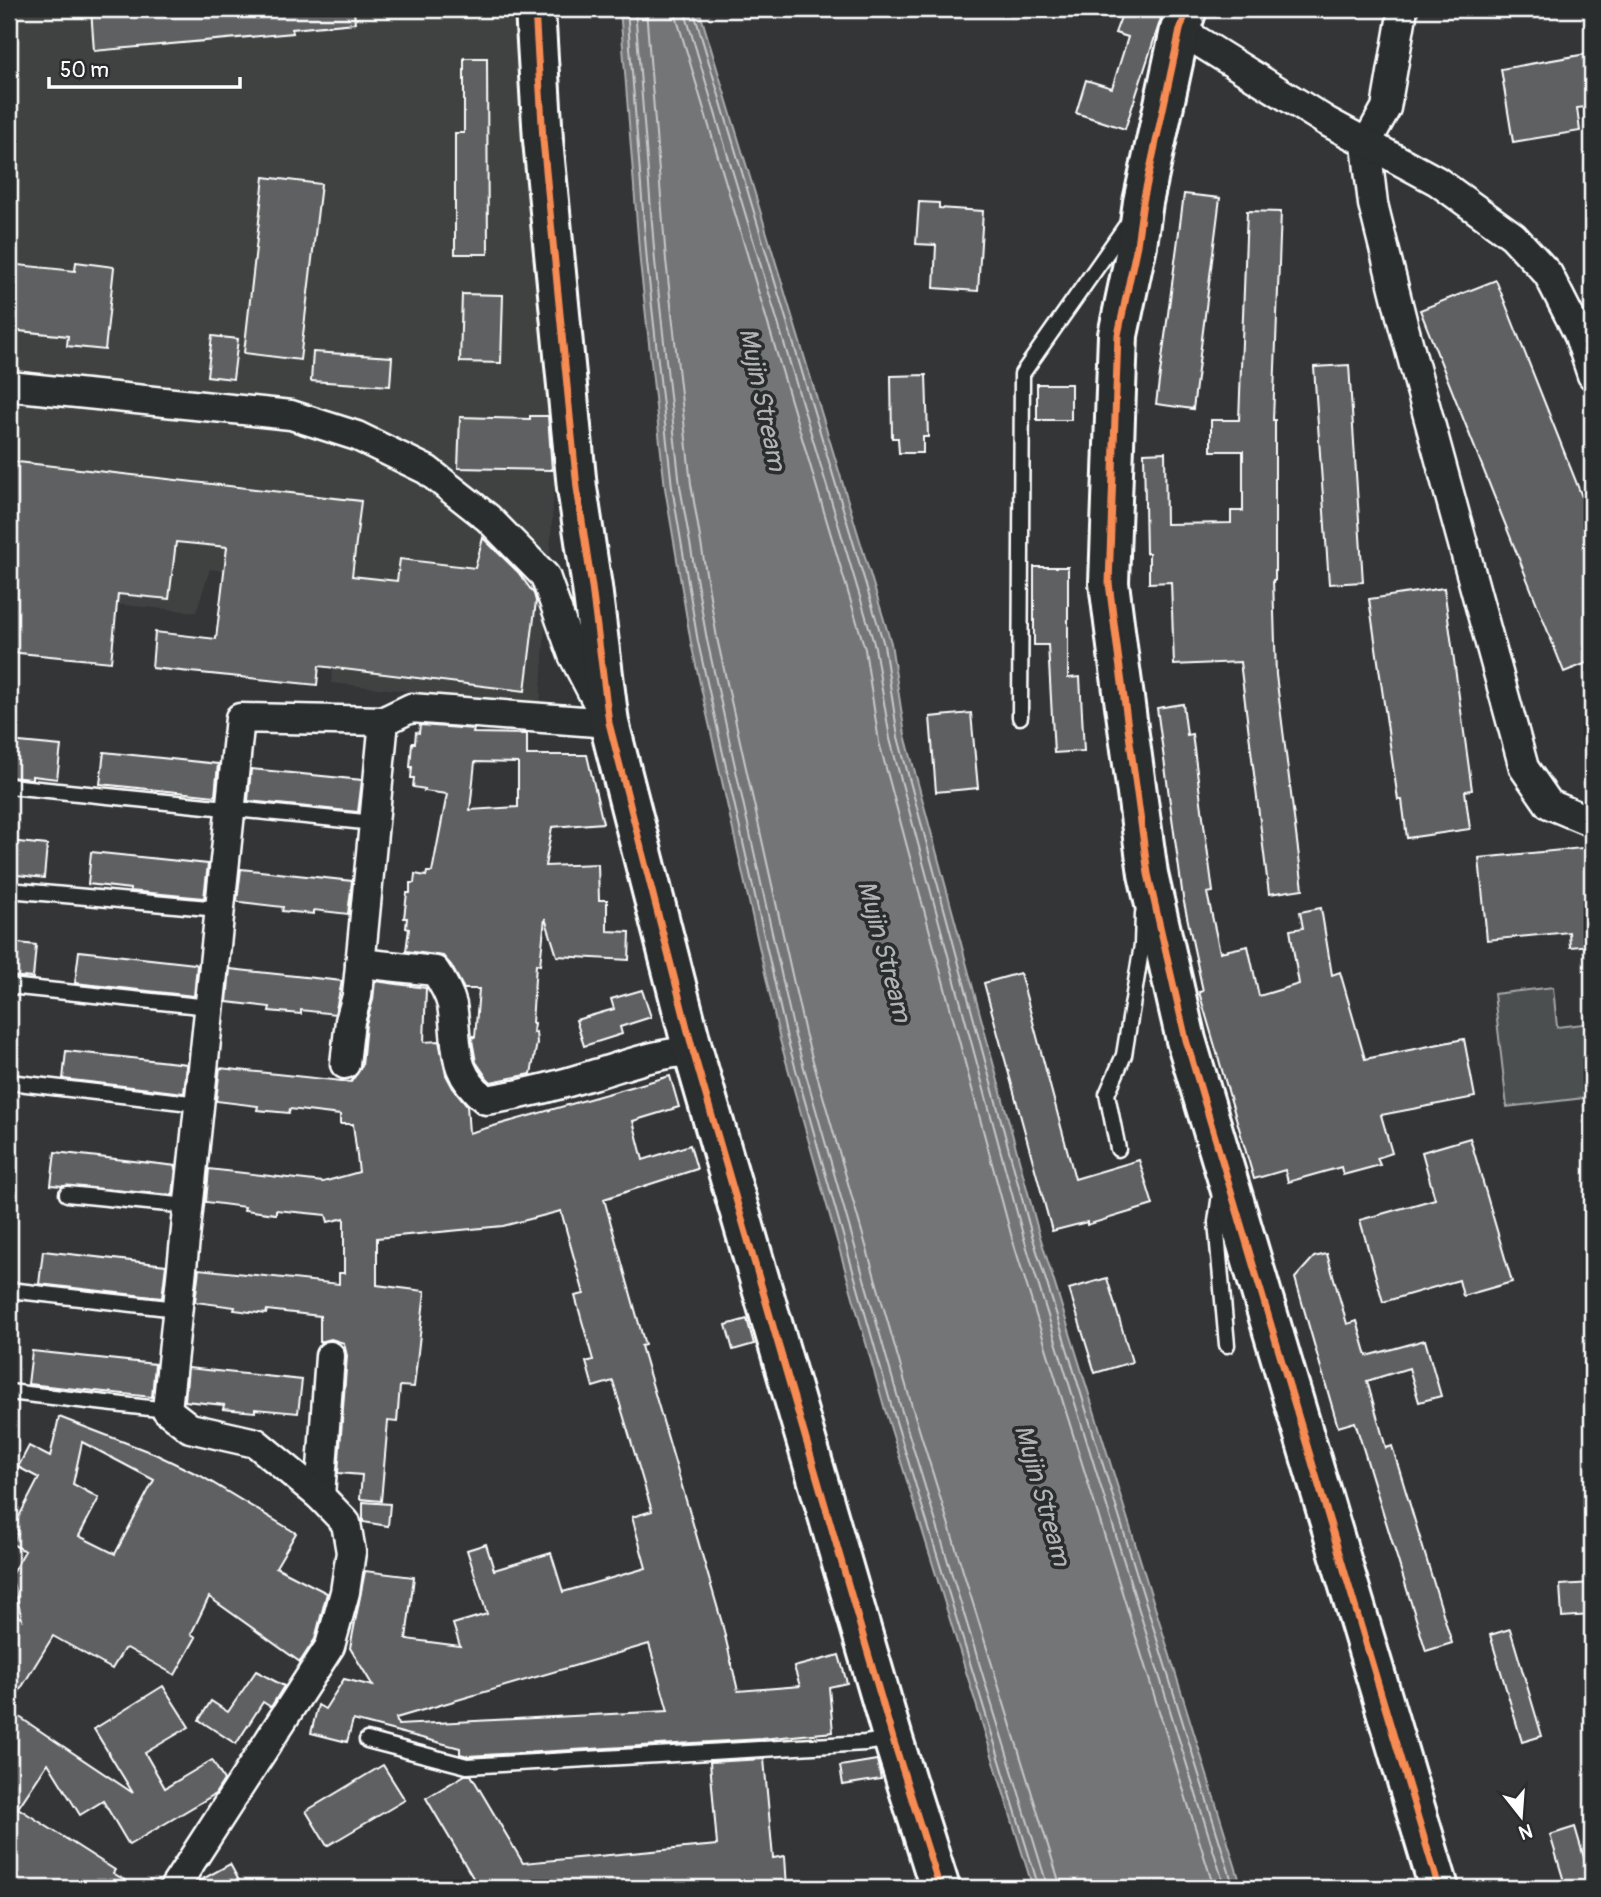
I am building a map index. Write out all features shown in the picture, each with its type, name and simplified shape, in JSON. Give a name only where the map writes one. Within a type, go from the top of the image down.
[{"type":"street","points":[[535,9],[543,140],[577,488],[609,723],[693,1051],[892,1739],[940,1888]]},
{"type":"street","points":[[1403,9],[1386,108],[1366,144],[1373,204],[1524,768],[1549,804],[1592,822]]},
{"type":"street","points":[[1439,1888],[1186,1040],[1148,874],[1109,583],[1118,335],[1143,202],[1183,19],[1366,144],[1437,181],[1513,236],[1548,274],[1578,332],[1592,375]]},
{"type":"street","points":[[9,386],[291,415],[357,436],[427,470],[488,518],[545,576],[573,655],[609,723]]},
{"type":"street","points":[[174,1888],[330,1646],[345,1592],[351,1552],[346,1523],[320,1496],[256,1443],[190,1428],[167,1410],[240,718],[384,721],[411,708],[609,723]]},
{"type":"street","points":[[345,1065],[350,1021],[357,996],[384,721]]},
{"type":"street","points":[[360,963],[435,971],[443,981],[452,1003],[457,1058],[470,1087],[486,1100],[549,1086],[664,1053],[693,1051]]},
{"type":"street","points":[[320,1496],[330,1356]]},
{"type":"lane","points":[[1020,717],[1022,374],[1143,202]]},
{"type":"lane","points":[[9,786],[374,824]]},
{"type":"lane","points":[[1118,1149],[1107,1094],[1124,1055],[1142,945],[1141,923],[1148,874]]},
{"type":"lane","points":[[9,890],[219,909]]},
{"type":"lane","points":[[9,986],[209,1007]]},
{"type":"lane","points":[[9,1082],[199,1104]]},
{"type":"lane","points":[[1224,1168],[1216,1222],[1227,1345]]},
{"type":"lane","points":[[67,1194],[188,1206]]},
{"type":"lane","points":[[9,1290],[177,1309]]},
{"type":"lane","points":[[9,1392],[167,1410]]},
{"type":"lane","points":[[367,1740],[467,1766],[865,1743],[892,1739]]},
{"type":"shaded area","points":[[9,9],[517,9],[559,413],[540,705],[331,683],[342,587],[210,569],[196,612],[9,594]]},
{"type":"shaded area","points":[[1553,987],[1557,1027],[1592,1023],[1592,1097],[1507,1107],[1494,994]]},
{"type":"water","name":"Mujin Stream","points":[[620,9],[699,9],[891,643],[905,735],[1038,1230],[1242,1888],[1033,1888],[885,1410],[780,1040],[691,643],[665,488],[640,262]]},
{"type":"building","points":[[91,9],[354,9],[355,23],[292,29],[293,33],[94,51]]},
{"type":"building","points":[[1124,9],[1164,9],[1125,129],[1076,113],[1086,80],[1112,88],[1128,37],[1115,33]]},
{"type":"building","points":[[1592,53],[1592,106],[1577,108],[1580,131],[1513,142],[1501,69]]},
{"type":"building","points":[[464,58],[487,58],[488,254],[455,254],[455,133],[464,133]]},
{"type":"building","points":[[264,177],[321,184],[300,360],[244,353]]},
{"type":"building","points":[[1184,194],[1220,198],[1193,409],[1156,404]]},
{"type":"building","points":[[919,202],[939,203],[939,208],[983,211],[978,291],[934,288],[936,245],[916,244]]},
{"type":"building","points":[[1247,211],[1281,212],[1273,420],[1276,675],[1303,889],[1269,894],[1240,662],[1174,665],[1171,582],[1149,583],[1149,553],[1146,553],[1144,453],[1165,452],[1166,524],[1231,523],[1231,511],[1243,511],[1243,451],[1211,451],[1211,420],[1239,420]]},
{"type":"building","points":[[76,262],[114,267],[105,350],[67,346],[68,336],[9,330],[9,264],[75,271]]},
{"type":"building","points":[[1496,280],[1592,522],[1592,661],[1564,672],[1420,310]]},
{"type":"building","points":[[462,294],[503,295],[501,363],[460,362]]},
{"type":"building","points":[[212,336],[238,339],[233,379],[207,376]]},
{"type":"building","points":[[313,352],[392,357],[390,386],[311,381]]},
{"type":"building","points":[[1349,365],[1363,582],[1329,584],[1314,367]]},
{"type":"building","points":[[926,375],[928,437],[923,437],[923,453],[899,453],[898,438],[892,438],[891,376]]},
{"type":"building","points":[[1037,384],[1071,384],[1071,420],[1037,420]]},
{"type":"building","points":[[530,416],[548,416],[552,470],[458,468],[460,417],[530,419]]},
{"type":"building","points":[[9,461],[361,501],[352,576],[397,581],[400,559],[475,568],[483,538],[518,572],[536,601],[525,691],[319,666],[317,685],[152,668],[155,632],[216,639],[227,547],[176,542],[169,599],[118,594],[111,662],[9,652]]},
{"type":"building","points":[[1034,567],[1068,567],[1068,678],[1080,677],[1084,751],[1054,753],[1048,645],[1034,645]]},
{"type":"building","points":[[1444,588],[1472,790],[1465,791],[1470,829],[1407,838],[1402,800],[1398,800],[1369,599]]},
{"type":"building","points":[[1183,704],[1187,735],[1192,734],[1213,892],[1207,893],[1220,952],[1248,946],[1259,996],[1299,984],[1290,930],[1303,928],[1300,912],[1321,908],[1332,975],[1340,972],[1365,1059],[1464,1039],[1475,1097],[1381,1115],[1392,1153],[1377,1158],[1380,1165],[1343,1175],[1341,1167],[1288,1182],[1285,1170],[1254,1179],[1199,992],[1203,991],[1183,898],[1157,708]]},
{"type":"building","points":[[971,713],[978,788],[936,792],[930,717]]},
{"type":"building","points":[[420,725],[474,729],[473,733],[527,734],[527,755],[587,755],[603,823],[552,827],[545,866],[598,864],[599,900],[607,900],[607,931],[630,932],[629,960],[557,956],[545,918],[540,965],[536,964],[532,1023],[537,1043],[531,1074],[491,1082],[476,1062],[472,1040],[473,1036],[475,1037],[479,989],[464,989],[443,956],[406,951],[409,929],[406,928],[407,918],[404,918],[407,893],[410,893],[410,883],[414,883],[415,874],[426,876],[427,872],[432,872],[447,794],[413,787],[414,778],[411,778],[410,767],[412,743],[415,743],[416,732],[419,733]],"holes":[[[475,762],[518,763],[518,807],[470,810]]]},
{"type":"building","points":[[9,741],[61,746],[57,779],[9,777]]},
{"type":"building","points":[[104,752],[218,764],[215,796],[100,784]]},
{"type":"building","points":[[251,769],[362,780],[358,812],[248,801]]},
{"type":"building","points":[[9,841],[47,845],[44,878],[9,874]]},
{"type":"building","points":[[1592,847],[1592,945],[1570,947],[1569,932],[1487,940],[1479,858]]},
{"type":"building","points":[[91,852],[208,864],[204,898],[88,884]]},
{"type":"building","points":[[241,869],[352,881],[348,914],[314,910],[314,914],[282,911],[283,907],[237,901]]},
{"type":"building","points":[[9,942],[36,945],[33,978],[9,976]]},
{"type":"building","points":[[79,951],[195,964],[194,996],[75,983]]},
{"type":"building","points":[[230,969],[342,981],[335,1014],[301,1010],[301,1014],[269,1011],[270,1007],[227,1002]]},
{"type":"building","points":[[1020,973],[1075,1179],[1139,1160],[1153,1205],[1087,1225],[1087,1222],[1052,1231],[984,983]]},
{"type":"building","points":[[375,981],[426,988],[424,1042],[439,1041],[446,1075],[467,1105],[469,1133],[670,1076],[679,1107],[633,1121],[643,1160],[690,1145],[697,1169],[604,1199],[645,1345],[641,1346],[722,1623],[738,1691],[800,1686],[794,1667],[839,1655],[847,1683],[829,1687],[833,1732],[762,1739],[468,1756],[460,1754],[460,1748],[353,1720],[347,1742],[311,1733],[318,1705],[325,1709],[344,1679],[373,1686],[350,1648],[365,1571],[414,1577],[406,1639],[460,1646],[453,1624],[487,1614],[467,1550],[486,1544],[494,1570],[551,1553],[563,1592],[646,1568],[632,1517],[652,1511],[613,1381],[593,1387],[586,1362],[593,1360],[575,1296],[584,1294],[561,1211],[503,1226],[377,1238],[377,1285],[425,1291],[414,1387],[400,1386],[397,1422],[388,1421],[381,1501],[360,1499],[362,1475],[338,1473],[347,1356],[344,1343],[331,1339],[320,1342],[320,1316],[267,1310],[266,1314],[195,1302],[199,1269],[339,1284],[339,1273],[344,1273],[344,1218],[328,1222],[326,1215],[276,1210],[276,1214],[206,1202],[209,1169],[323,1182],[359,1172],[353,1124],[340,1124],[340,1115],[290,1109],[289,1113],[257,1110],[258,1106],[216,1101],[220,1068],[351,1082],[362,1066],[366,1024]],"holes":[[[649,1644],[668,1711],[398,1725],[396,1718]]]},
{"type":"building","points":[[642,990],[651,1017],[620,1027],[622,1034],[584,1046],[576,1020],[614,1009],[611,999]]},
{"type":"building","points":[[66,1051],[187,1064],[184,1093],[63,1079]]},
{"type":"building","points":[[1470,1138],[1512,1282],[1463,1296],[1459,1280],[1383,1302],[1360,1220],[1435,1199],[1422,1152]]},
{"type":"building","points":[[55,1152],[176,1166],[173,1195],[51,1185]]},
{"type":"building","points":[[43,1251],[166,1265],[162,1298],[39,1284]]},
{"type":"building","points":[[1327,1254],[1347,1324],[1357,1321],[1367,1356],[1425,1340],[1441,1396],[1419,1402],[1409,1368],[1367,1381],[1386,1448],[1392,1446],[1452,1643],[1426,1651],[1355,1422],[1338,1427],[1295,1278],[1314,1257]]},
{"type":"building","points":[[1107,1278],[1132,1362],[1095,1373],[1069,1289]]},
{"type":"building","points":[[747,1319],[754,1344],[733,1350],[726,1325]]},
{"type":"building","points":[[32,1351],[155,1364],[152,1397],[28,1384]]},
{"type":"building","points":[[188,1368],[302,1380],[298,1413],[223,1409],[224,1405],[185,1401]]},
{"type":"building","points":[[59,1417],[155,1454],[201,1476],[296,1533],[276,1567],[327,1593],[315,1639],[300,1662],[209,1597],[191,1634],[196,1637],[175,1675],[127,1648],[112,1669],[53,1636],[9,1708],[9,1610],[22,1619],[11,1575],[25,1551],[12,1544],[19,1531],[13,1528],[39,1478],[18,1467],[29,1446],[50,1457]],"holes":[[[82,1442],[154,1480],[115,1554],[79,1536],[99,1498],[73,1484]]]},
{"type":"building","points":[[363,1502],[390,1504],[388,1526],[363,1522]]},
{"type":"building","points":[[1592,1583],[1592,1615],[1562,1617],[1560,1585]]},
{"type":"building","points":[[1510,1629],[1542,1736],[1522,1742],[1490,1635]]},
{"type":"building","points":[[256,1671],[284,1686],[271,1707],[263,1702],[236,1744],[199,1720],[211,1701],[228,1712]]},
{"type":"building","points":[[163,1686],[189,1727],[145,1753],[165,1788],[212,1760],[224,1780],[215,1794],[129,1845],[103,1801],[80,1815],[48,1763],[18,1808],[115,1870],[113,1873],[138,1888],[9,1888],[9,1710],[133,1793],[94,1729]]},
{"type":"building","points":[[764,1759],[773,1858],[785,1856],[787,1888],[479,1888],[426,1798],[465,1775],[471,1775],[523,1863],[717,1845],[710,1762]]},
{"type":"building","points":[[877,1760],[881,1779],[843,1785],[840,1766]]},
{"type":"building","points":[[383,1765],[405,1800],[327,1846],[306,1811]]},
{"type":"building","points":[[1575,1827],[1592,1888],[1566,1888],[1550,1835]]},
{"type":"building","points":[[230,1864],[243,1888],[194,1888],[199,1881]]},
{"type":"cycle path","points":[[535,9],[543,140],[577,488],[609,723],[693,1051],[893,1739],[940,1888]]},
{"type":"cycle path","points":[[1187,9],[1180,30],[1143,202],[1118,335],[1109,583],[1118,654],[1148,874],[1186,1040],[1439,1888]]}]
